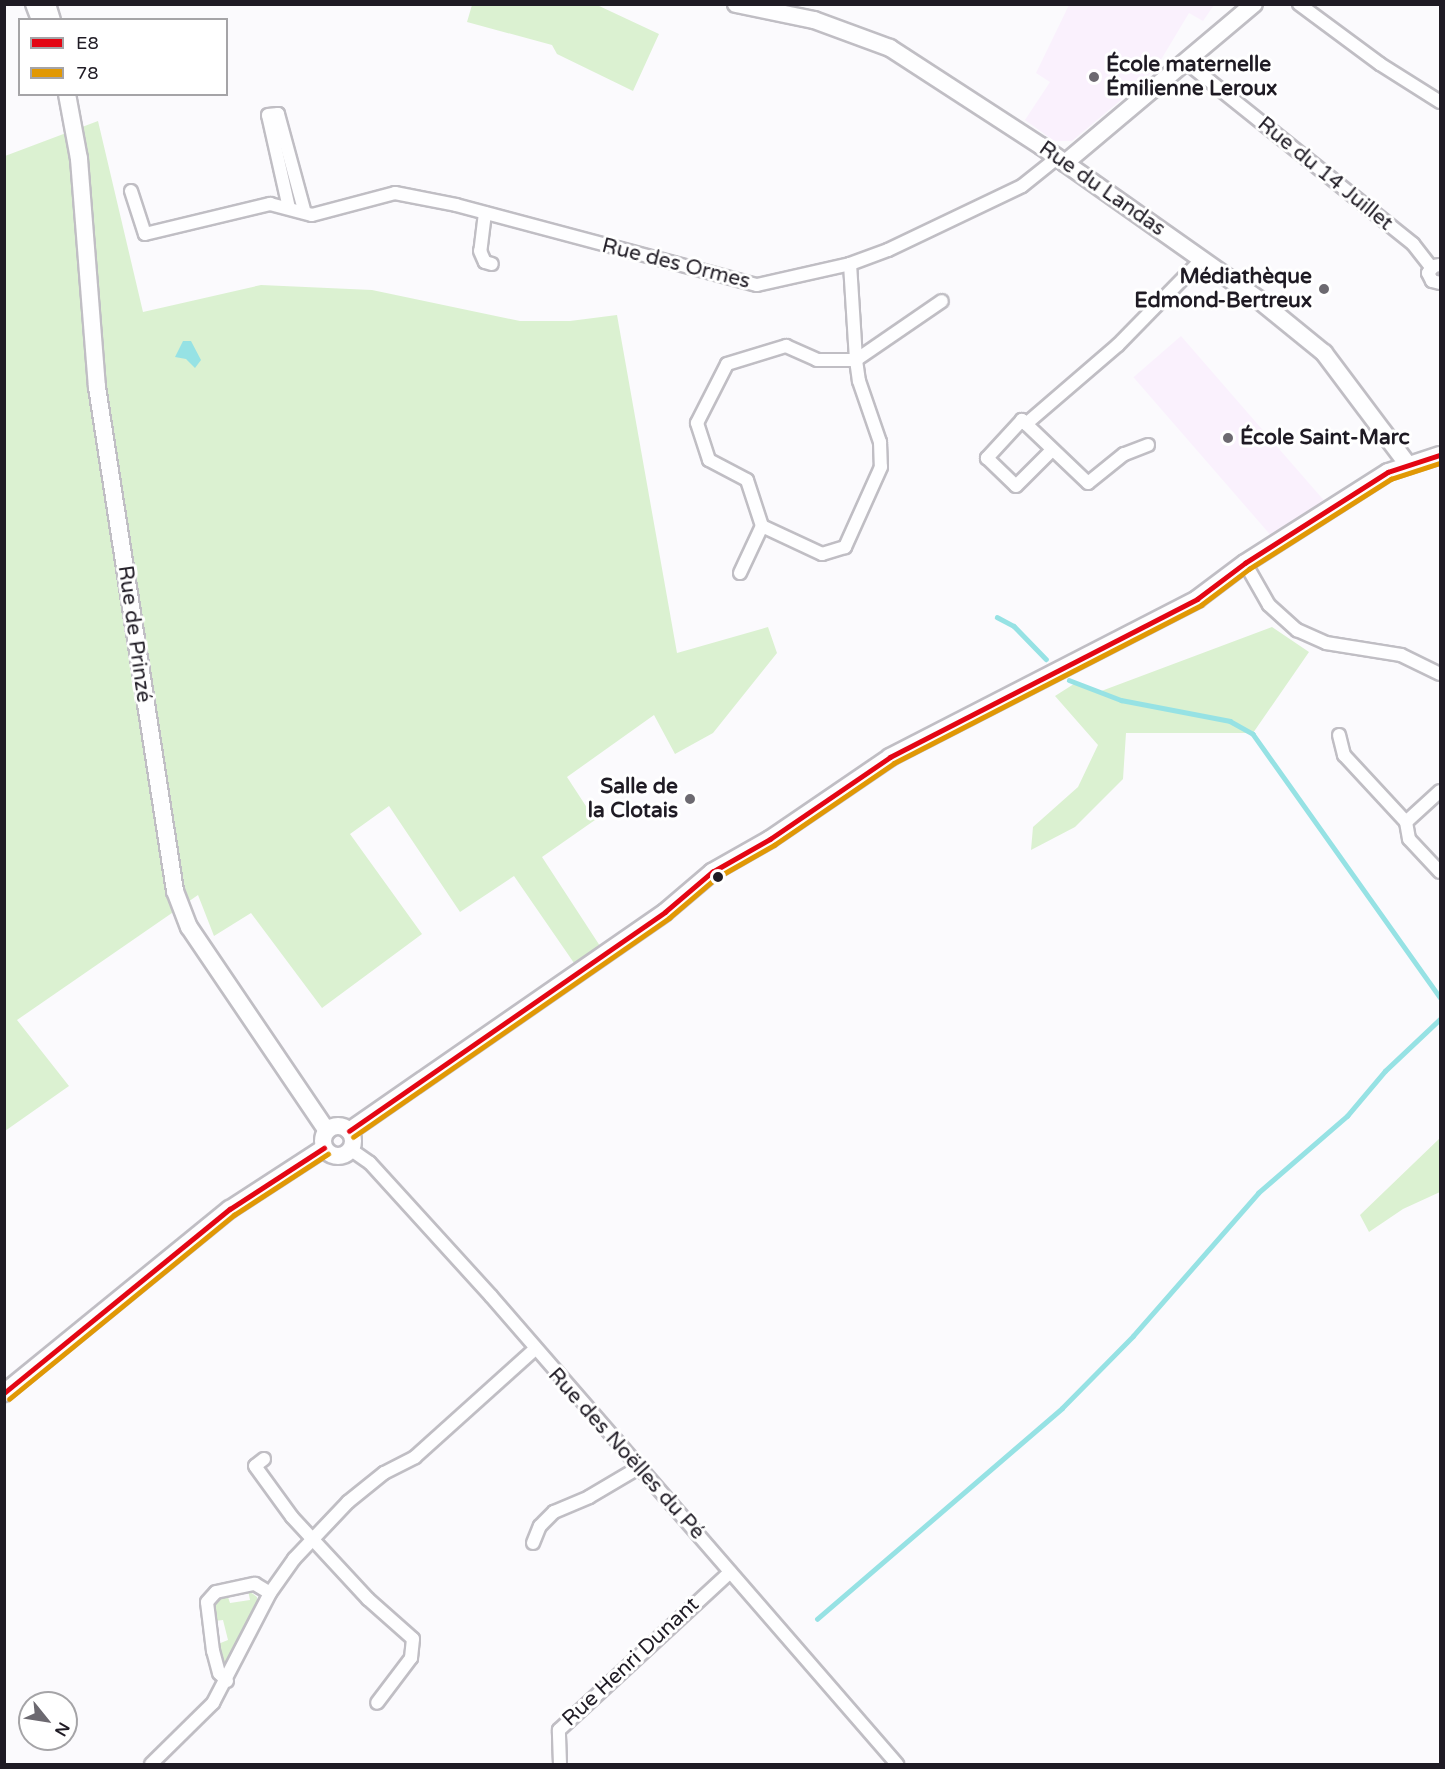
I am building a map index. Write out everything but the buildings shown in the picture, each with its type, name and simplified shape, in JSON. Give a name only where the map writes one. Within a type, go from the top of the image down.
[{"type":"street","name":"Rue du Landas","points":[[736,4],[814,20],[890,48],[1061,161],[1202,259],[1324,353],[1408,465]]},
{"type":"street","points":[[1061,161],[1186,62],[1254,4]]},
{"type":"street","points":[[1299,4],[1380,64],[1440,102]]},
{"type":"street","name":"Rue du 14 Juillet","points":[[1186,62],[1413,244],[1436,266],[1430,279],[1440,283]]},
{"type":"street","name":"Rue de Prinzé","points":[[67,96],[79,159],[97,387],[175,891],[189,927],[325,1139]]},
{"type":"street","points":[[289,208],[268,115],[278,114],[304,210]]},
{"type":"street","name":"Rue des Ormes","points":[[131,191],[145,234],[270,204],[304,210],[312,215],[344,209],[395,193],[485,213],[757,285],[850,264],[978,209],[1022,186],[1061,161]]},
{"type":"street","points":[[485,213],[480,250],[485,262],[492,264]]},
{"type":"street","points":[[1026,424],[1118,345],[1202,259]]},
{"type":"street","points":[[762,526],[822,554],[845,547],[880,467],[880,442],[864,402],[856,360],[850,264]]},
{"type":"street","points":[[740,573],[762,526],[747,480],[709,460],[698,423],[727,364],[786,346],[817,360],[856,360],[942,301]]},
{"type":"street","points":[[1052,450],[1016,486],[987,458],[1022,420],[1088,483],[1124,454],[1148,445]]},
{"type":"street","points":[[349,1131],[665,912],[712,872],[770,839],[890,757],[1077,658],[1197,599],[1245,563],[1388,472],[1440,455]]},
{"type":"street","points":[[1245,563],[1269,605],[1296,630],[1326,643],[1401,655],[1440,674]]},
{"type":"street","points":[[1340,735],[1344,754],[1406,822],[1409,839],[1440,872]]},
{"type":"street","points":[[1406,822],[1440,791]]},
{"type":"street","points":[[4,1393],[230,1209],[325,1139],[338,1126],[349,1131],[353,1140],[350,1149],[339,1156],[325,1139]]},
{"type":"street","name":"Rue des Noëlles du Pé","points":[[350,1149],[378,1172],[491,1296],[534,1350],[897,1764]]},
{"type":"street","points":[[151,1764],[199,1720],[227,1681],[270,1593],[312,1539],[384,1473],[415,1457],[534,1350]]},
{"type":"street","points":[[264,1459],[255,1466],[312,1539],[413,1639],[411,1658],[377,1702]]},
{"type":"street","points":[[533,1543],[540,1526],[554,1512],[589,1497],[638,1468]]},
{"type":"street","name":"Rue Henri Dunant","points":[[560,1764],[559,1730],[730,1572]]},
{"type":"street","points":[[227,1681],[219,1673],[213,1651],[207,1602],[216,1592],[255,1584],[270,1593]]},
{"type":"shaded area","name":"École maternelle Émilienne Leroux","points":[[1069,4],[1214,5],[1203,21],[1189,13],[1156,68],[1134,89],[1072,141],[1054,141],[1025,120],[1050,82],[1036,73]]},
{"type":"shaded area","name":"École Saint-Marc","points":[[1181,336],[1324,501],[1276,542],[1133,377]]},
{"type":"green space","points":[[472,5],[597,5],[659,34],[633,91],[557,54],[552,45],[467,22]]},
{"type":"green space","points":[[98,121],[143,312],[261,285],[372,290],[520,321],[570,321],[617,315],[677,653],[768,627],[777,653],[713,733],[675,754],[654,715],[567,777],[595,820],[542,857],[600,946],[574,963],[514,876],[460,912],[389,806],[350,834],[422,934],[322,1008],[251,913],[214,936],[198,895],[17,1020],[69,1086],[5,1131],[5,156]]},
{"type":"green space","points":[[1272,627],[1309,652],[1253,733],[1126,733],[1123,779],[1075,827],[1031,850],[1033,827],[1078,787],[1098,745],[1055,696],[1077,682],[1096,693]]},
{"type":"green space","points":[[1440,1138],[1440,1192],[1403,1209],[1369,1232],[1360,1215]]},
{"type":"green space","points":[[248,1590],[257,1597],[257,1604],[225,1664],[218,1644],[228,1640],[223,1620],[214,1621],[213,1605],[227,1594],[230,1603],[250,1600]]},
{"type":"water","points":[[183,341],[191,341],[201,360],[195,368],[186,359],[175,357]]},
{"type":"waterway","points":[[997,617],[1014,626],[1046,659]]},
{"type":"waterway","points":[[1069,680],[1121,700],[1230,721],[1253,734],[1440,997]]},
{"type":"waterway","points":[[817,1619],[1062,1408],[1133,1336],[1258,1193],[1347,1116],[1385,1071],[1440,1019]]},
{"type":"transit line","name":"E8","points":[[349,1131],[665,912],[712,872],[770,839],[890,757],[1197,599],[1245,563],[1388,472],[1440,455]]},
{"type":"transit line","name":"78","points":[[353,1137],[669,918],[716,878],[774,845],[894,763],[1201,605],[1249,569],[1391,479],[1440,463]]},
{"type":"transit line","name":"E8","points":[[4,1393],[230,1209],[324,1148]]},
{"type":"transit line","name":"78","points":[[9,1399],[234,1215],[328,1154]]},
{"type":"place","name":"École maternelle Émilienne Leroux","points":[[1094,77]]},
{"type":"place","name":"Médiathèque Edmond-Bertreux","points":[[1324,289]]},
{"type":"place","name":"École Saint-Marc","points":[[1228,438]]},
{"type":"place","name":"Salle de la Clotais","points":[[690,799]]}]
